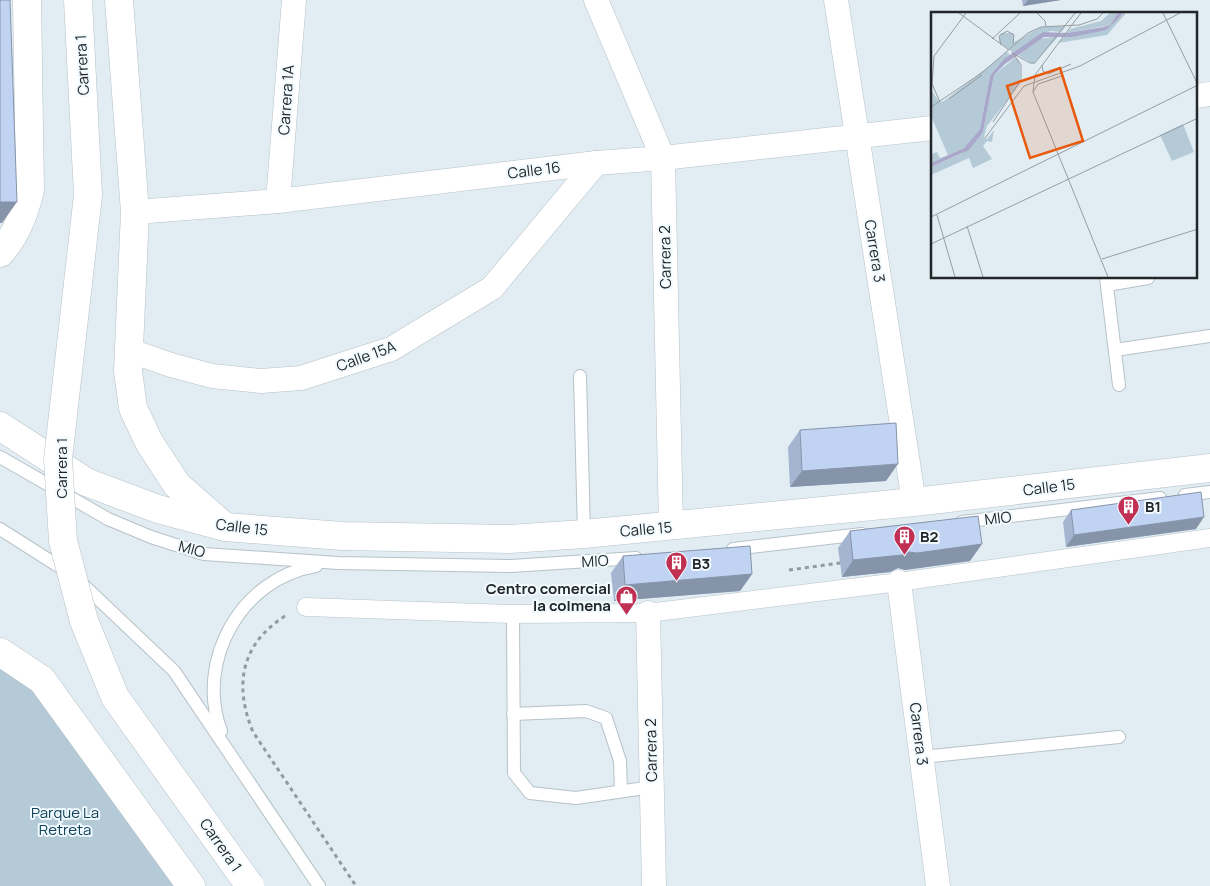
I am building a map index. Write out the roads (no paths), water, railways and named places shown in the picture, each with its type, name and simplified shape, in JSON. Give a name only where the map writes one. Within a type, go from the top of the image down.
[{"type":"main road","points":[[0,253],[13,238],[24,215],[30,190],[27,0]]},
{"type":"main road","name":"Carrera 1","points":[[78,0],[88,195],[58,459],[63,541],[84,621],[115,697],[250,886]]},
{"type":"main road","points":[[119,0],[135,212],[128,350],[128,371],[133,408],[149,442],[177,485],[225,527]]},
{"type":"main road","name":"Calle 15","points":[[0,426],[86,482],[158,509],[225,527],[342,536],[510,539],[584,534],[914,502],[1210,468]]},
{"type":"main road","points":[[0,652],[42,680],[191,886]]},
{"type":"street","name":"Carrera 1A","points":[[278,201],[294,0]]},
{"type":"street","name":"Carrera 2","points":[[596,0],[663,158],[671,527]]},
{"type":"street","name":"Carrera 3","points":[[836,0],[914,502]]},
{"type":"street","name":"Calle 16","points":[[135,212],[278,201],[596,162],[663,158],[931,128]]},
{"type":"street","name":"Calle 15A","points":[[128,350],[171,365],[212,376],[261,381],[301,378],[391,349],[492,288],[596,162]]},
{"type":"street","points":[[306,607],[513,614],[648,613],[899,582],[1210,538]]},
{"type":"street","name":"Carrera 3","points":[[899,582],[938,886]]},
{"type":"street","name":"Carrera 2","points":[[648,613],[654,886]]},
{"type":"lane","points":[[1119,385],[1106,281],[1134,279]]},
{"type":"lane","points":[[1115,350],[1210,336]]},
{"type":"lane","points":[[580,376],[584,534]]},
{"type":"lane","name":"MIO","points":[[0,457],[108,519],[151,537],[204,554],[338,563],[511,566],[654,557]]},
{"type":"lane","name":"MIO","points":[[946,524],[1210,492]]},
{"type":"lane","points":[[0,529],[74,576],[174,671],[319,886]]},
{"type":"lane","points":[[721,550],[878,532]]},
{"type":"lane","points":[[228,750],[215,716],[213,678],[222,642],[240,610],[268,584],[301,569],[338,563]]},
{"type":"lane","points":[[513,614],[514,773],[530,793],[576,798],[652,787]]},
{"type":"lane","points":[[513,714],[586,711],[606,718],[620,761],[621,792]]},
{"type":"lane","points":[[922,757],[1119,737]]},
{"type":"place","name":"B1","points":[[1129,525]]},
{"type":"place","name":"B2","points":[[904,555]]},
{"type":"place","name":"B3","points":[[676,582]]},
{"type":"place","name":"Centro comercial la colmena","points":[[627,616]]},
{"type":"park label","name":"Parque La Retreta","points":[[65,820]]}]
